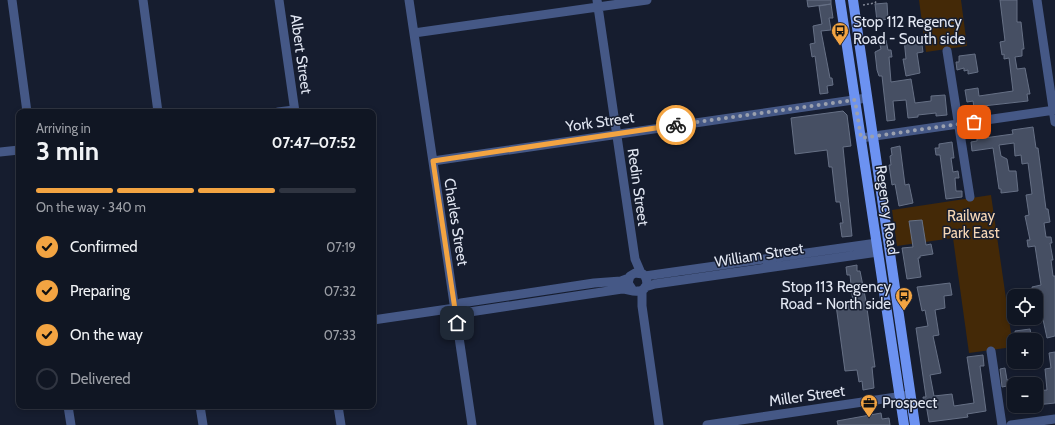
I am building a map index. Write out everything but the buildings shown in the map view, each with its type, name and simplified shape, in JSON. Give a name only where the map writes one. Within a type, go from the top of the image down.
[{"type":"main road","name":"Regency Road","points":[[840,0],[904,425]]},
{"type":"main road","name":"Regency Road","points":[[857,2],[867,98],[915,425]]},
{"type":"street","points":[[12,0],[27,109]]},
{"type":"street","points":[[143,0],[158,109]]},
{"type":"street","name":"Albert Street","points":[[279,0],[295,109]]},
{"type":"street","name":"Charles Street","points":[[409,0],[472,425]]},
{"type":"street","points":[[414,33],[598,4],[647,0]]},
{"type":"street","points":[[1037,0],[1055,122]]},
{"type":"street","name":"Redin Street","points":[[598,4],[637,275],[647,281],[638,290]]},
{"type":"street","points":[[947,51],[970,197]]},
{"type":"street","name":"York Street","points":[[433,161],[616,133],[867,98]]},
{"type":"street","points":[[861,138],[1054,110]]},
{"type":"street","points":[[0,152],[16,150]]},
{"type":"street","name":"William Street","points":[[376,320],[455,308],[461,303],[594,283],[621,281],[637,275],[829,254],[877,247]]},
{"type":"street","name":"William Street","points":[[455,308],[463,313],[622,289],[638,290],[655,284],[665,284],[829,254]]},
{"type":"street","points":[[664,273],[665,284]]},
{"type":"street","points":[[637,275],[628,283],[638,290],[642,306],[659,425]]},
{"type":"street","points":[[594,283],[596,294]]},
{"type":"street","points":[[487,299],[489,309]]},
{"type":"street","points":[[991,351],[1002,425]]},
{"type":"street","name":"Miller Street","points":[[708,425],[910,395]]},
{"type":"street","points":[[68,409],[71,425]]},
{"type":"street","points":[[200,409],[203,425]]},
{"type":"street","points":[[338,409],[341,425]]},
{"type":"street","points":[[1011,425],[1055,419]]},
{"type":"path","points":[[857,2],[875,3],[877,0]]},
{"type":"green space","points":[[919,0],[961,0],[967,46],[926,52]]},
{"type":"green space","name":"Railway Park East","points":[[991,195],[1007,306],[1007,325],[1010,325],[1011,333],[1007,333],[1007,348],[969,353],[953,238],[897,246],[892,210]]},
{"type":"way so far","points":[[676,125],[855,100],[861,138],[974,122]]},
{"type":"place","name":"Stop 112 Regency Road - South side","points":[[840,46]]},
{"type":"place","name":"Stop 113 Regency Road - North side","points":[[904,311]]},
{"type":"place","name":"Prospect","points":[[869,418]]},
{"type":"route","points":[[457,323],[433,161],[676,125]]}]
